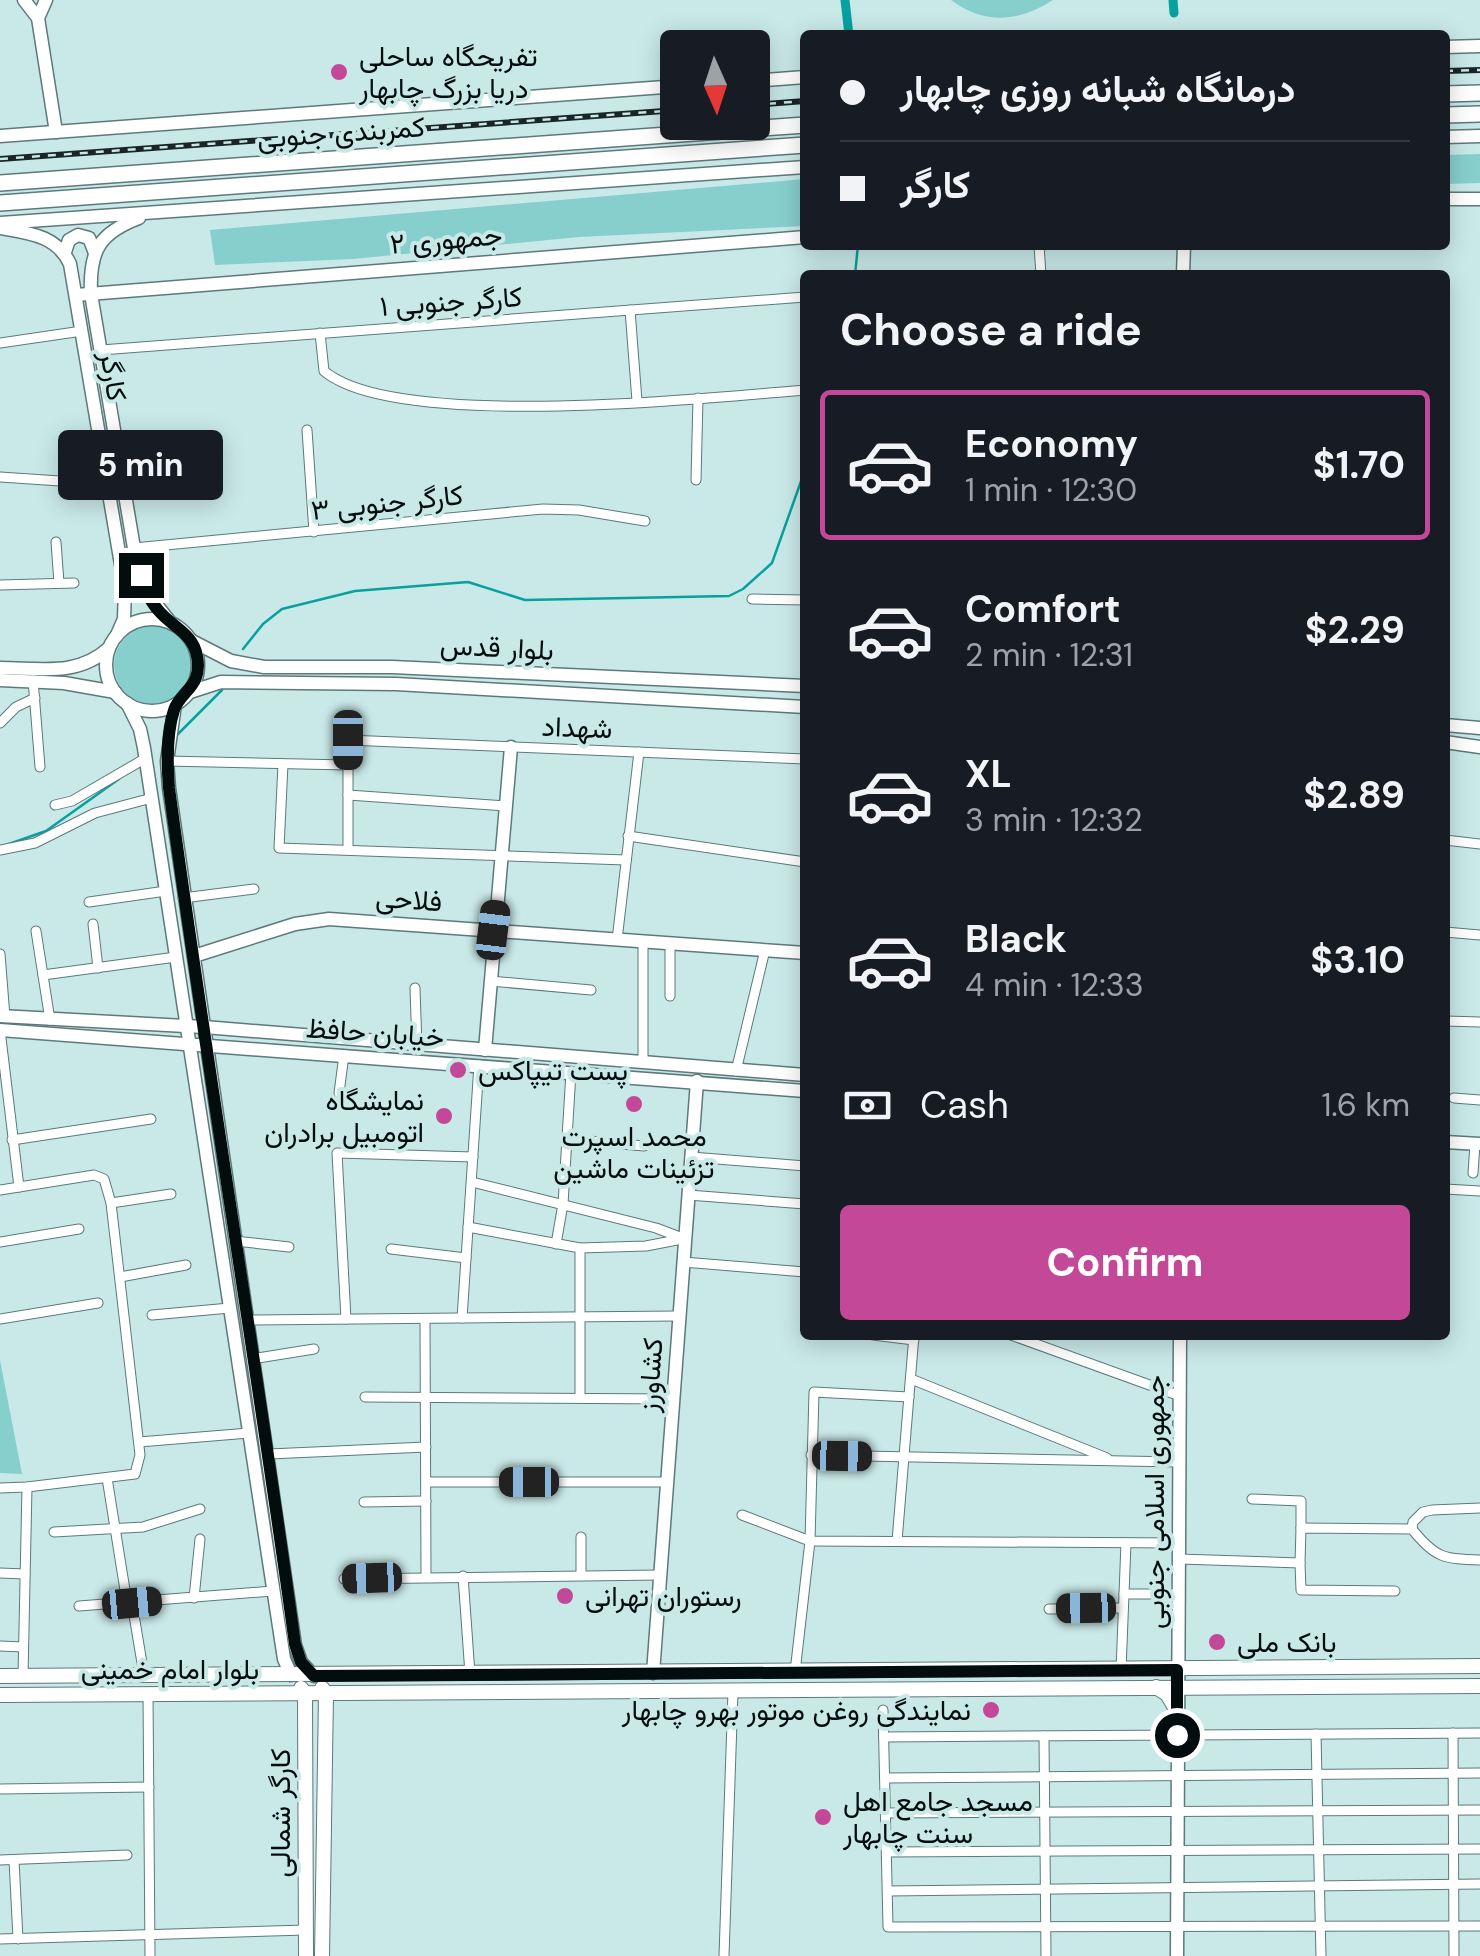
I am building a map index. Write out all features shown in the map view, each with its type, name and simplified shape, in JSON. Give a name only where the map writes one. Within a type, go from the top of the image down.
[{"type":"highway","points":[[1450,94],[1480,94]]},
{"type":"highway","points":[[1450,115],[1480,114]]},
{"type":"highway","name":"کمربندی جنوبی","points":[[0,184],[800,125]]},
{"type":"highway","name":"کمربندی جنوبی","points":[[0,203],[800,145]]},
{"type":"main road","points":[[24,0],[38,18],[56,132]]},
{"type":"main road","points":[[38,18],[46,0]]},
{"type":"main road","points":[[1450,47],[1480,46]]},
{"type":"main road","points":[[770,80],[800,77]]},
{"type":"main road","points":[[0,136],[660,87]]},
{"type":"main road","points":[[1450,137],[1480,136]]},
{"type":"main road","points":[[0,225],[800,167]]},
{"type":"main road","points":[[1450,200],[1480,199]]},
{"type":"main road","points":[[95,253],[104,237],[116,227],[156,212]]},
{"type":"main road","points":[[0,225],[40,236],[64,252],[69,240],[78,236],[89,238],[95,253]]},
{"type":"main road","name":"جمهوری ۲","points":[[76,295],[800,237]]},
{"type":"main road","name":"کارگر","points":[[64,252],[76,295],[125,588],[124,618],[113,642]]},
{"type":"main road","name":"کارگر","points":[[95,253],[90,272],[92,294],[134,548],[147,593],[170,622]]},
{"type":"main road","points":[[0,668],[82,667],[95,661],[141,620],[170,622],[192,641],[198,667],[190,692],[175,705],[151,711],[127,703]]},
{"type":"main road","name":"بلوار قدس","points":[[192,641],[231,661],[264,667],[392,668],[800,686]]},
{"type":"main road","points":[[113,642],[106,664],[108,679],[127,703],[140,729],[146,758],[284,1659],[305,1694]]},
{"type":"main road","points":[[0,680],[33,680],[116,692]]},
{"type":"main road","name":"بلوار قدس","points":[[190,692],[221,682],[376,683],[800,707]]},
{"type":"main road","points":[[742,704],[744,684]]},
{"type":"main road","points":[[175,705],[167,760],[184,898],[295,1644],[301,1662],[326,1694]]},
{"type":"main road","points":[[1450,725],[1480,728]]},
{"type":"main road","points":[[1450,743],[1480,746]]},
{"type":"main road","points":[[485,1050],[511,747]]},
{"type":"main road","name":"فلاحی","points":[[194,956],[296,924],[330,918],[800,954]]},
{"type":"main road","name":"خیابان حافظ","points":[[2,1021],[204,1027],[800,1075]]},
{"type":"main road","name":"خیابان حافظ","points":[[2,1021],[189,1044],[800,1091]]},
{"type":"main road","points":[[604,1074],[606,1059]]},
{"type":"main road","name":"کشاورز","points":[[653,1673],[697,1081]]},
{"type":"main road","points":[[1450,1142],[1478,1144]]},
{"type":"main road","name":"جمهوری اسلامی جنوبی","points":[[1180,1340],[1177,1670],[1185,1687]]},
{"type":"main road","points":[[252,1456],[269,1454]]},
{"type":"main road","name":"بلوار امام خمینی","points":[[0,1676],[1480,1666]]},
{"type":"main road","name":"بلوار امام خمینی","points":[[0,1696],[1480,1686]]},
{"type":"main road","points":[[1156,1687],[1167,1694],[1176,1711],[1178,1956]]},
{"type":"main road","points":[[1176,1711],[1185,1687]]},
{"type":"main road","name":"کارگر شمالی","points":[[305,1694],[306,1956]]},
{"type":"main road","name":"کارگر شمالی","points":[[322,1956],[326,1694]]},
{"type":"main road","points":[[304,1772],[315,1764],[324,1774]]},
{"type":"street","name":"کارگر جنوبی ۱","points":[[101,350],[800,297]]},
{"type":"street","points":[[630,310],[637,401]]},
{"type":"street","points":[[0,343],[82,331]]},
{"type":"street","points":[[320,334],[324,370],[332,378],[368,392],[477,407],[800,390]]},
{"type":"street","points":[[696,480],[698,398]]},
{"type":"street","points":[[307,430],[314,532]]},
{"type":"street","points":[[0,477],[106,484]]},
{"type":"street","name":"کارگر جنوبی ۳","points":[[134,548],[542,509],[580,510],[645,521]]},
{"type":"street","points":[[56,542],[58,583]]},
{"type":"street","points":[[0,585],[74,583]]},
{"type":"street","points":[[752,599],[800,600]]},
{"type":"street","points":[[33,680],[40,767]]},
{"type":"street","points":[[0,723],[16,706],[34,698]]},
{"type":"street","name":"شهداد","points":[[348,765],[348,740],[800,759]]},
{"type":"street","points":[[617,940],[639,752]]},
{"type":"street","points":[[55,806],[72,801],[146,758]]},
{"type":"street","points":[[167,760],[348,765],[348,849]]},
{"type":"street","points":[[283,764],[279,848],[626,860]]},
{"type":"street","points":[[348,796],[506,806]]},
{"type":"street","points":[[0,850],[36,842],[95,813],[152,798]]},
{"type":"street","points":[[628,836],[800,861]]},
{"type":"street","points":[[1450,841],[1480,844]]},
{"type":"street","points":[[184,898],[254,889]]},
{"type":"street","points":[[89,902],[166,891]]},
{"type":"street","points":[[93,924],[98,968]]},
{"type":"street","points":[[36,931],[50,1020]]},
{"type":"street","points":[[1450,932],[1480,935]]},
{"type":"street","points":[[642,1062],[643,942]]},
{"type":"street","points":[[670,944],[670,996]]},
{"type":"street","points":[[736,1071],[764,950]]},
{"type":"street","points":[[0,954],[2,1021],[19,1187]]},
{"type":"street","points":[[43,976],[176,957]]},
{"type":"street","points":[[490,981],[592,990]]},
{"type":"street","points":[[415,988],[417,1047]]},
{"type":"street","points":[[1450,1020],[1480,1022]]},
{"type":"street","points":[[339,1093],[344,1055]]},
{"type":"street","points":[[462,1318],[480,1065]]},
{"type":"street","points":[[556,1244],[571,1072]]},
{"type":"street","points":[[1454,1098],[1480,1100]]},
{"type":"street","points":[[12,1140],[151,1119]]},
{"type":"street","points":[[568,1139],[644,1146]]},
{"type":"street","points":[[1473,1172],[1478,1144]]},
{"type":"street","points":[[346,1320],[337,1153],[472,1157]]},
{"type":"street","points":[[691,1157],[800,1166]]},
{"type":"street","points":[[0,1190],[94,1175],[104,1179],[112,1203],[139,1442],[135,1474],[0,1488]]},
{"type":"street","points":[[472,1182],[656,1228],[685,1239]]},
{"type":"street","points":[[1450,1189],[1480,1191]]},
{"type":"street","points":[[112,1203],[172,1194]]},
{"type":"street","points":[[688,1195],[800,1204]]},
{"type":"street","points":[[468,1227],[580,1248],[646,1246],[685,1239]]},
{"type":"street","points":[[0,1242],[79,1229]]},
{"type":"street","points":[[234,1241],[289,1247]]},
{"type":"street","points":[[580,1248],[580,1398]]},
{"type":"street","points":[[391,1249],[466,1258]]},
{"type":"street","points":[[684,1262],[800,1272]]},
{"type":"street","points":[[120,1277],[186,1265]]},
{"type":"street","points":[[0,1320],[98,1302]]},
{"type":"street","points":[[152,1315],[230,1308]]},
{"type":"street","points":[[246,1320],[679,1316]]},
{"type":"street","points":[[425,1319],[426,1576]]},
{"type":"street","points":[[897,1542],[914,1340]]},
{"type":"street","points":[[1026,1340],[1180,1396]]},
{"type":"street","points":[[252,1359],[314,1349]]},
{"type":"street","points":[[911,1379],[1114,1461]]},
{"type":"street","points":[[796,1672],[810,1541],[814,1392],[909,1397]]},
{"type":"street","points":[[365,1397],[673,1399]]},
{"type":"street","points":[[139,1442],[249,1433]]},
{"type":"street","points":[[269,1454],[426,1447]]},
{"type":"street","points":[[811,1455],[1180,1462]]},
{"type":"street","points":[[107,1478],[144,1674]]},
{"type":"street","points":[[426,1482],[667,1482]]},
{"type":"street","points":[[22,1676],[27,1488]]},
{"type":"street","points":[[1252,1499],[1301,1500],[1301,1590],[1396,1591]]},
{"type":"street","points":[[364,1502],[426,1500]]},
{"type":"street","points":[[1412,1530],[1413,1522],[1423,1512],[1480,1508]]},
{"type":"street","points":[[54,1532],[114,1531],[161,1523],[177,1514],[200,1510]]},
{"type":"street","points":[[742,1516],[810,1541],[1179,1543]]},
{"type":"street","points":[[1301,1528],[1412,1530],[1435,1554],[1452,1560],[1480,1560]]},
{"type":"street","points":[[581,1537],[581,1575]]},
{"type":"street","points":[[194,1598],[200,1539]]},
{"type":"street","points":[[1121,1670],[1126,1542]]},
{"type":"street","points":[[1179,1560],[1300,1563]]},
{"type":"street","points":[[0,1574],[25,1574]]},
{"type":"street","points":[[344,1578],[660,1575]]},
{"type":"street","points":[[462,1576],[470,1674]]},
{"type":"street","points":[[79,1606],[273,1591]]},
{"type":"street","points":[[1124,1594],[1179,1594]]},
{"type":"street","points":[[1049,1608],[1124,1608]]},
{"type":"street","points":[[0,1646],[23,1647]]},
{"type":"street","points":[[724,1956],[733,1692]]},
{"type":"street","points":[[148,1693],[150,1956]]},
{"type":"street","points":[[883,1710],[888,1927],[1480,1926]]},
{"type":"street","points":[[1453,1733],[1454,1956]]},
{"type":"street","points":[[884,1736],[1480,1733]]},
{"type":"street","points":[[1316,1734],[1321,1956]]},
{"type":"street","points":[[1044,1736],[1046,1956]]},
{"type":"street","points":[[885,1778],[1480,1773]]},
{"type":"street","points":[[0,1789],[148,1787]]},
{"type":"street","points":[[886,1813],[1480,1810]]},
{"type":"street","points":[[887,1852],[1480,1849]]},
{"type":"street","points":[[0,1860],[127,1855]]},
{"type":"street","points":[[14,1860],[18,1938]]},
{"type":"street","points":[[888,1891],[1480,1884]]},
{"type":"street","points":[[0,1939],[306,1930]]},
{"type":"shaded area","points":[[951,0],[1053,0],[1027,13],[1002,18],[976,14]]},
{"type":"shaded area","points":[[1480,154],[1480,183],[1450,184],[1450,155]]},
{"type":"shaded area","points":[[800,179],[800,226],[579,237],[353,259],[215,265],[210,230]]},
{"type":"shaded area","points":[[145,626],[161,626],[186,643],[192,665],[186,687],[175,698],[161,704],[145,704],[120,687],[114,673],[114,657],[131,632]]},
{"type":"shaded area","points":[[0,1360],[22,1474],[0,1473]]},
{"type":"waterway","points":[[845,0],[848,30]]},
{"type":"waterway","points":[[1173,0],[1174,13]]},
{"type":"waterway","points":[[856,270],[858,250]]},
{"type":"waterway","points":[[243,649],[263,624],[282,609],[355,591],[468,582],[525,600],[729,596],[772,563],[800,484]]},
{"type":"waterway","points":[[176,736],[222,690]]},
{"type":"waterway","points":[[6,845],[46,831],[119,779]]},
{"type":"railway","points":[[1450,71],[1480,70]]},
{"type":"railway","points":[[770,104],[800,101]]},
{"type":"railway","points":[[0,159],[660,111]]},
{"type":"place","name":"تفریحگاه ساحلی دریا بزرگ چابهار","points":[[339,72]]},
{"type":"place","name":"پست تیپاکس","points":[[458,1070]]},
{"type":"place","name":"محمد اسپرت تزئینات ماشین","points":[[634,1104]]},
{"type":"place","name":"نمایشگاه اتومبیل برادران","points":[[444,1116]]},
{"type":"place","name":"رستوران تهرانی","points":[[565,1596]]},
{"type":"place","name":"بانک ملی","points":[[1217,1642]]},
{"type":"place","name":"نمایندگی روغن موتور بهرو چابهار","points":[[991,1710]]},
{"type":"place","name":"مسجد جامع اهل سنت چابهار","points":[[823,1817]]},
{"type":"route","points":[[141,575],[154,606],[192,641],[197,654],[196,680],[190,692],[175,705],[171,723],[169,788],[246,1320],[295,1644],[301,1662],[314,1676],[1177,1670],[1177,1735]]}]
